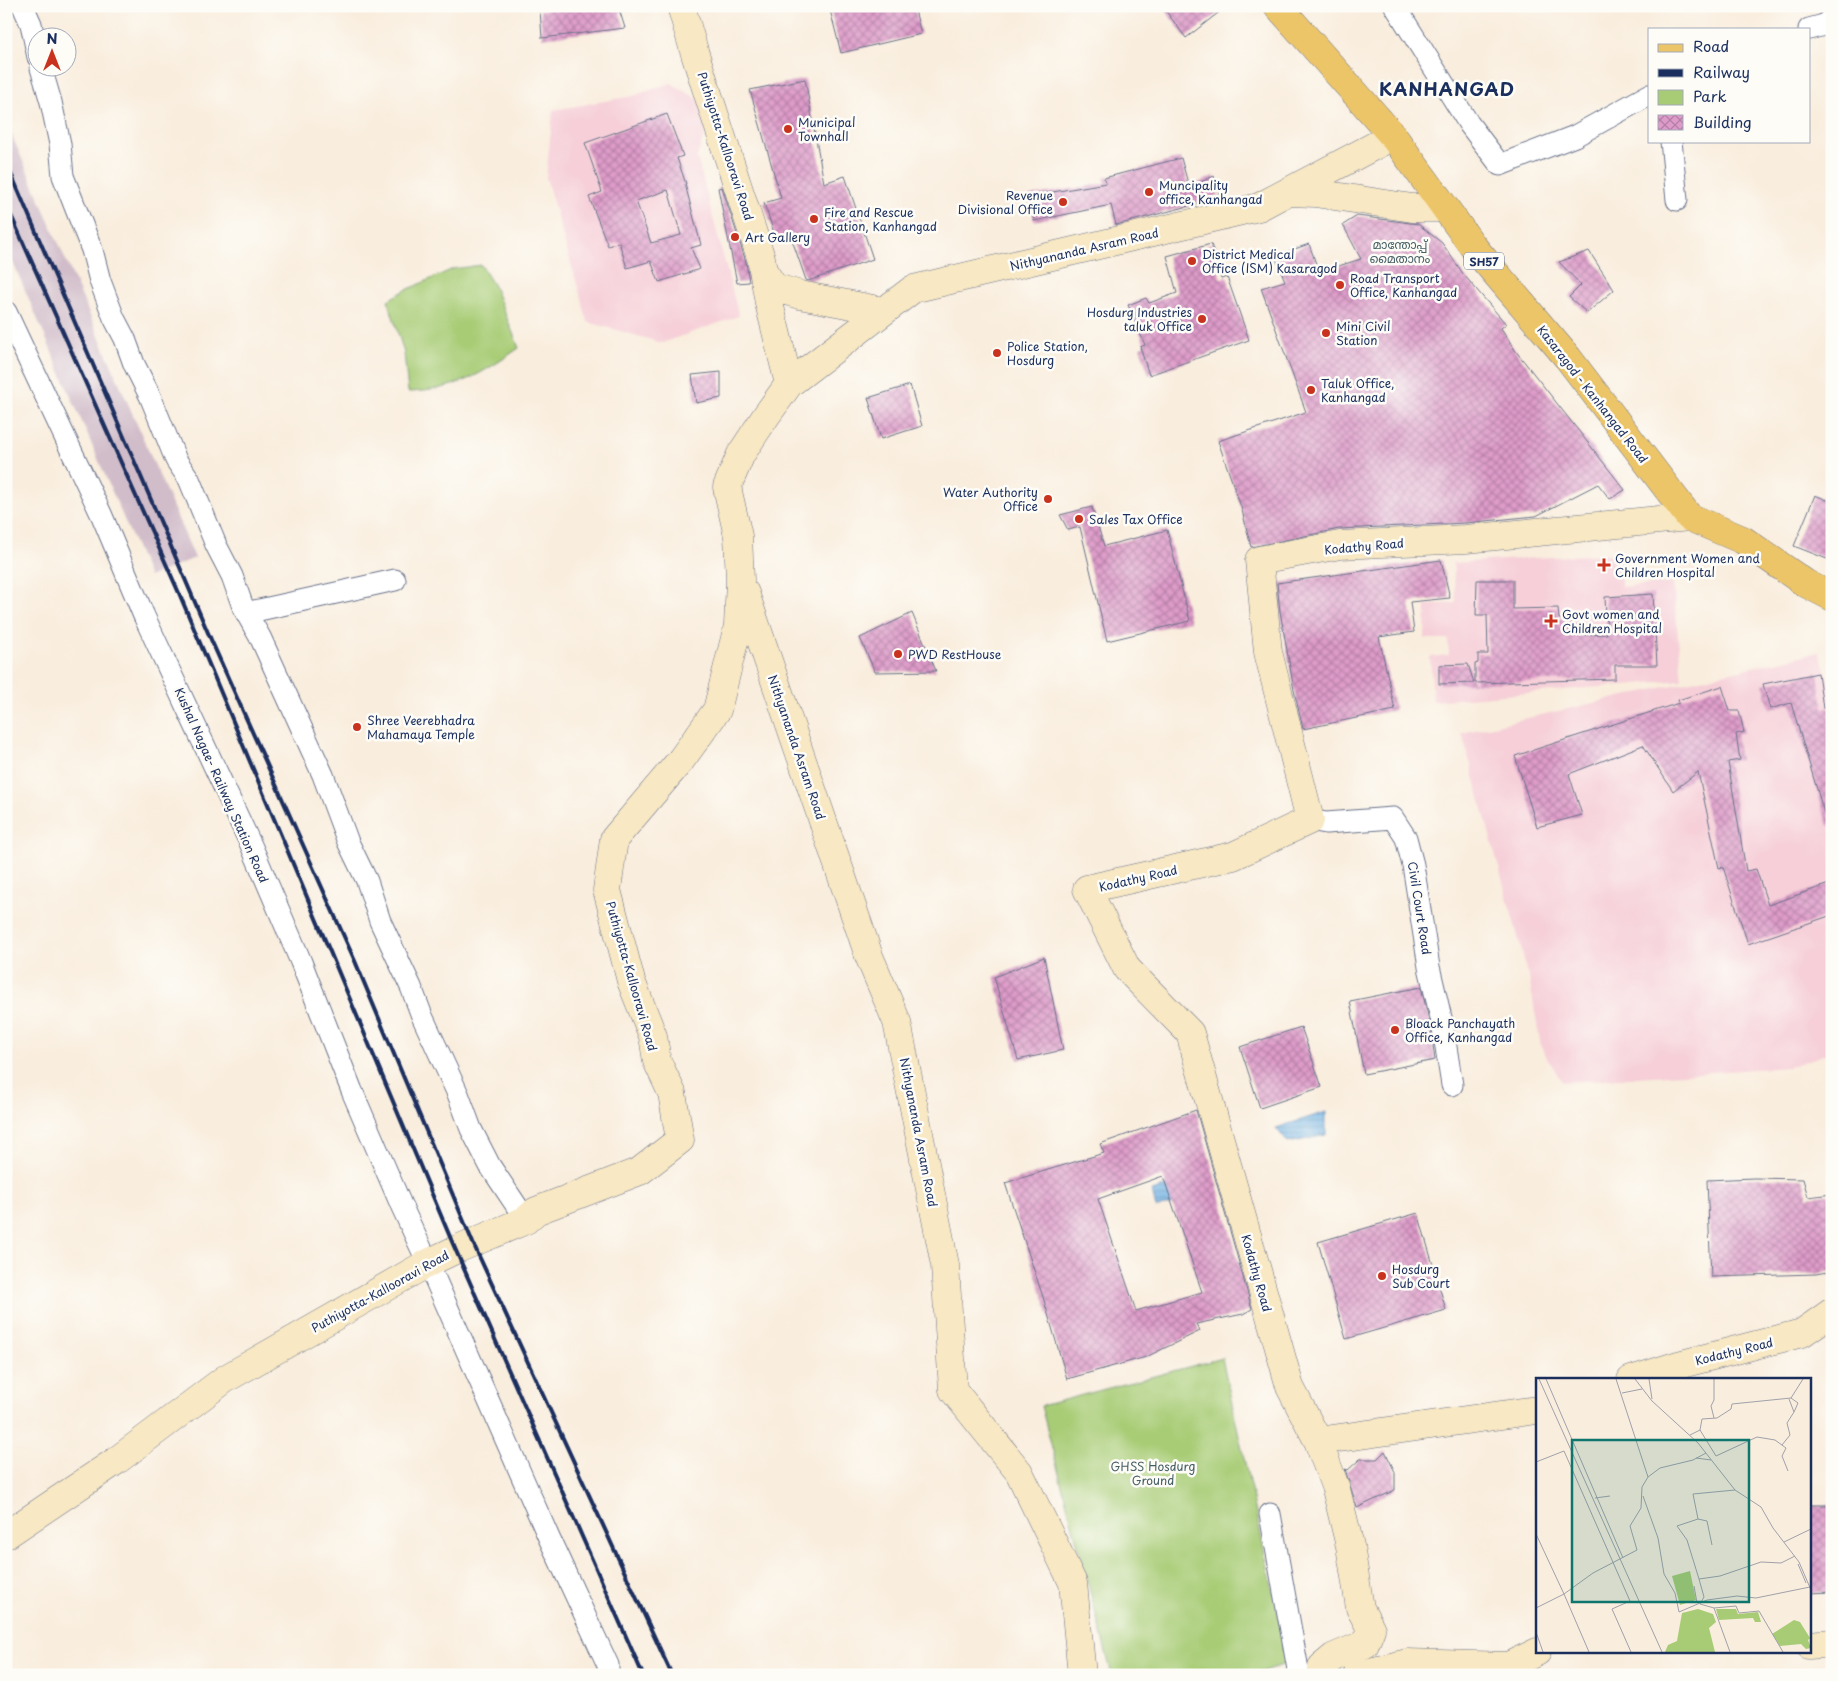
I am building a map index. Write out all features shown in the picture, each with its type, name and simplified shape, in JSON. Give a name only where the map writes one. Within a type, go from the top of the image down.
[{"type":"main road","name":"Kasaragod - Kanhangad Road","points":[[1278,6],[1393,136],[1474,249],[1568,358],[1688,517]]},
{"type":"main road","points":[[1688,517],[1743,540],[1806,583],[1832,597]]},
{"type":"street","points":[[24,6],[32,28]]},
{"type":"street","name":"Puthiyotta-Kallooravi Road","points":[[6,1535],[116,1461],[225,1379],[428,1263],[526,1220],[536,1211],[640,1171],[680,1140],[672,1093],[657,1061],[653,1036],[632,981],[607,890],[614,839],[681,760],[717,710],[738,626],[740,580],[738,536],[727,487],[741,454],[789,384],[769,303],[761,258],[743,197],[695,54],[682,6]]},
{"type":"street","points":[[1395,6],[1464,117],[1500,165],[1575,136],[1648,96]]},
{"type":"street","points":[[1810,29],[1824,25],[1832,18]]},
{"type":"street","points":[[43,78],[51,102],[60,144],[63,176],[92,250],[100,281],[114,318],[150,396],[176,460],[189,479],[244,607],[261,639],[323,775],[348,842],[367,881],[380,921],[411,987],[471,1129],[490,1166],[526,1220]]},
{"type":"street","name":"Nithyananda Asram Road","points":[[789,384],[913,289],[1259,207],[1393,136]]},
{"type":"street","points":[[1671,142],[1677,200]]},
{"type":"street","points":[[1287,192],[1315,192],[1412,208],[1445,208]]},
{"type":"street","points":[[764,272],[774,286],[800,295],[883,311]]},
{"type":"street","name":"Kushal Nagae- Railway Station Road","points":[[6,312],[102,516],[144,616],[251,844],[352,1091],[525,1483],[608,1665],[608,1675]]},
{"type":"street","name":"Kodathy Road","points":[[1318,1441],[1290,1387],[1190,1033],[1127,969],[1087,889],[1233,856],[1310,820],[1268,652],[1259,560],[1340,546],[1466,539],[1688,517]]},
{"type":"street","points":[[244,607],[250,612],[394,580]]},
{"type":"street","name":"Nithyananda Asram Road","points":[[740,580],[869,956],[897,1022],[945,1265],[953,1390],[1020,1472],[1072,1583],[1082,1675]]},
{"type":"street","name":"Civil Court Road","points":[[1310,820],[1326,823],[1393,818],[1406,838],[1413,865],[1429,967],[1442,1022],[1452,1084]]},
{"type":"street","name":"Kodathy Road","points":[[1637,1378],[1678,1365],[1802,1333],[1832,1312]]},
{"type":"street","points":[[1323,1675],[1322,1667],[1334,1657],[1365,1644],[1371,1629],[1360,1608],[1350,1546],[1336,1489],[1318,1441],[1536,1410]]},
{"type":"street","points":[[1270,1514],[1299,1675]]},
{"type":"street","points":[[1810,1645],[1832,1643]]},
{"type":"street","points":[[1357,1675],[1407,1663],[1508,1666],[1536,1652]]},
{"type":"shaded area","points":[[671,83],[713,108],[697,157],[739,316],[662,343],[588,322],[546,178],[553,110],[633,96]]},
{"type":"shaded area","points":[[6,122],[195,558],[149,577],[6,246]]},
{"type":"shaded area","name":"Govt women and Children Hospital","points":[[1621,553],[1621,587],[1673,583],[1682,680],[1433,701],[1430,657],[1449,655],[1448,639],[1425,639],[1426,605],[1456,603],[1453,563]]},
{"type":"shaded area","points":[[1819,652],[1832,692],[1832,1052],[1788,1067],[1562,1082],[1541,1047],[1529,977],[1462,733]]},
{"type":"green space","points":[[481,265],[494,286],[519,348],[493,366],[467,379],[440,388],[408,392],[404,353],[388,300],[453,269]]},
{"type":"green space","name":"GHSS Hosdurg Ground","points":[[1222,1358],[1289,1663],[1252,1675],[1112,1675],[1041,1406]]},
{"type":"water","points":[[1326,1112],[1326,1135],[1288,1143],[1276,1128]]},
{"type":"water","points":[[1203,1174],[1210,1196],[1156,1208],[1152,1191]]},
{"type":"building","points":[[574,6],[618,6],[625,28],[542,38],[540,10]]},
{"type":"building","points":[[829,6],[914,6],[921,34],[841,53]]},
{"type":"building","points":[[1162,6],[1227,6],[1186,38]]},
{"type":"building","points":[[805,79],[824,183],[845,176],[873,259],[808,281],[806,280],[790,234],[776,239],[764,203],[781,198],[750,90]]},
{"type":"building","points":[[667,114],[683,156],[677,158],[686,184],[701,245],[691,248],[700,269],[659,282],[651,261],[627,268],[619,242],[608,246],[589,197],[602,192],[585,143]],"holes":[[[668,190],[681,235],[651,243],[636,201]]]},
{"type":"building","name":"Muncipality office, Kanhangad","points":[[1181,158],[1189,187],[1214,176],[1221,193],[1193,205],[1116,225],[1111,205],[1034,221],[1029,196],[1106,183],[1104,178]]},
{"type":"building","name":"Art Gallery","points":[[722,187],[746,262],[749,282],[737,283],[718,188]]},
{"type":"building","points":[[1357,216],[1418,224],[1442,243],[1464,275],[1506,324],[1501,328],[1515,350],[1625,490],[1610,499],[1598,484],[1536,516],[1465,523],[1339,529],[1251,547],[1242,510],[1218,441],[1306,412],[1261,288],[1285,281],[1275,256],[1309,244],[1319,272],[1361,259],[1343,225]]},
{"type":"building","name":"Hosdurg Industries taluk Office","points":[[1211,244],[1221,279],[1227,277],[1249,340],[1149,375],[1140,347],[1145,345],[1128,305],[1146,298],[1149,303],[1177,293],[1167,256]]},
{"type":"building","points":[[1589,251],[1614,290],[1587,313],[1569,297],[1581,285],[1559,262]]},
{"type":"building","points":[[721,372],[721,398],[696,403],[692,375]]},
{"type":"building","points":[[910,385],[922,426],[881,439],[868,398]]},
{"type":"building","points":[[1815,495],[1832,502],[1832,561],[1794,546]]},
{"type":"building","points":[[1092,507],[1104,546],[1167,530],[1190,621],[1107,641],[1080,527],[1068,530],[1060,515]]},
{"type":"building","points":[[1441,560],[1450,598],[1410,602],[1414,632],[1379,637],[1395,710],[1303,729],[1294,690],[1277,583]]},
{"type":"building","points":[[1477,580],[1513,580],[1513,609],[1558,608],[1559,619],[1574,619],[1574,635],[1607,634],[1605,597],[1653,594],[1657,665],[1615,665],[1615,679],[1475,683],[1475,664],[1478,663],[1478,654],[1488,654],[1487,615],[1476,615]]},
{"type":"building","name":"PWD RestHouse","points":[[912,613],[936,671],[875,672],[860,638]]},
{"type":"building","points":[[1468,664],[1474,683],[1439,684],[1439,665]]},
{"type":"building","points":[[1818,673],[1823,708],[1829,707],[1832,719],[1832,825],[1828,826],[1791,703],[1770,709],[1763,684]]},
{"type":"building","points":[[1722,686],[1730,711],[1739,711],[1744,732],[1736,734],[1740,760],[1728,762],[1746,871],[1756,869],[1768,905],[1832,883],[1832,915],[1748,944],[1723,867],[1719,868],[1698,772],[1673,791],[1643,745],[1569,774],[1582,815],[1537,827],[1515,756],[1679,703],[1678,700]]},
{"type":"building","points":[[1044,957],[1063,1050],[1018,1060],[994,977]]},
{"type":"building","name":"Bloack Panchayath Office, Kanhangad","points":[[1421,987],[1430,1024],[1435,1060],[1364,1074],[1350,1001]]},
{"type":"building","points":[[1301,1027],[1322,1087],[1260,1108],[1240,1047]]},
{"type":"building","points":[[1196,1110],[1252,1309],[1243,1314],[1196,1324],[1200,1331],[1146,1357],[1067,1379],[1043,1297],[1005,1183],[1104,1153],[1100,1144]],"holes":[[[1163,1176],[1202,1292],[1136,1311],[1098,1199]]]},
{"type":"building","points":[[1754,1178],[1803,1179],[1808,1197],[1832,1194],[1832,1271],[1816,1274],[1711,1277],[1707,1180]]},
{"type":"building","name":"Hosdurg Sub Court","points":[[1418,1213],[1446,1310],[1346,1339],[1318,1242]]},
{"type":"building","points":[[1385,1451],[1395,1472],[1395,1490],[1357,1508],[1345,1469],[1348,1470],[1360,1459],[1377,1459]]},
{"type":"building","points":[[1810,1505],[1832,1505],[1832,1592],[1810,1593]]},
{"type":"railway","points":[[6,162],[212,642],[355,961],[473,1243],[672,1675]]},
{"type":"railway","points":[[6,204],[179,593],[453,1244],[643,1675]]},
{"type":"place","name":"Municipal Townhall","points":[[788,129]]},
{"type":"place","name":"Muncipality office, Kanhangad","points":[[1149,192]]},
{"type":"place","name":"Revenue Divisional Office","points":[[1063,202]]},
{"type":"place","name":"Fire and Rescue Station, Kanhangad","points":[[814,219]]},
{"type":"place","name":"Art Gallery","points":[[735,237]]},
{"type":"place","name":"District Medical Office (ISM) Kasaragod","points":[[1192,261]]},
{"type":"place","name":"Road Transport Office, Kanhangad","points":[[1340,285]]},
{"type":"place","name":"Hosdurg Industries taluk Office","points":[[1202,319]]},
{"type":"place","name":"Mini Civil Station","points":[[1326,333]]},
{"type":"place","name":"Police Station, Hosdurg","points":[[997,353]]},
{"type":"place","name":"Taluk Office, Kanhangad","points":[[1311,390]]},
{"type":"place","name":"Water Authority Office","points":[[1048,499]]},
{"type":"place","name":"Sales Tax Office","points":[[1079,519]]},
{"type":"place","name":"Government Women and Children Hospital","points":[[1604,565]]},
{"type":"place","name":"Govt women and Children Hospital","points":[[1551,621]]},
{"type":"place","name":"PWD RestHouse","points":[[898,654]]},
{"type":"place","name":"Shree Veerebhadra Mahamaya Temple","points":[[357,727]]},
{"type":"place","name":"Bloack Panchayath Office, Kanhangad","points":[[1395,1030]]},
{"type":"place","name":"Hosdurg Sub Court","points":[[1382,1276]]},
{"type":"district","name":"KANHANGAD","points":[[1447,88]]},
{"type":"park label","name":"മാന്തോപ്പ് മൈതാനം","points":[[1400,251]]}]
